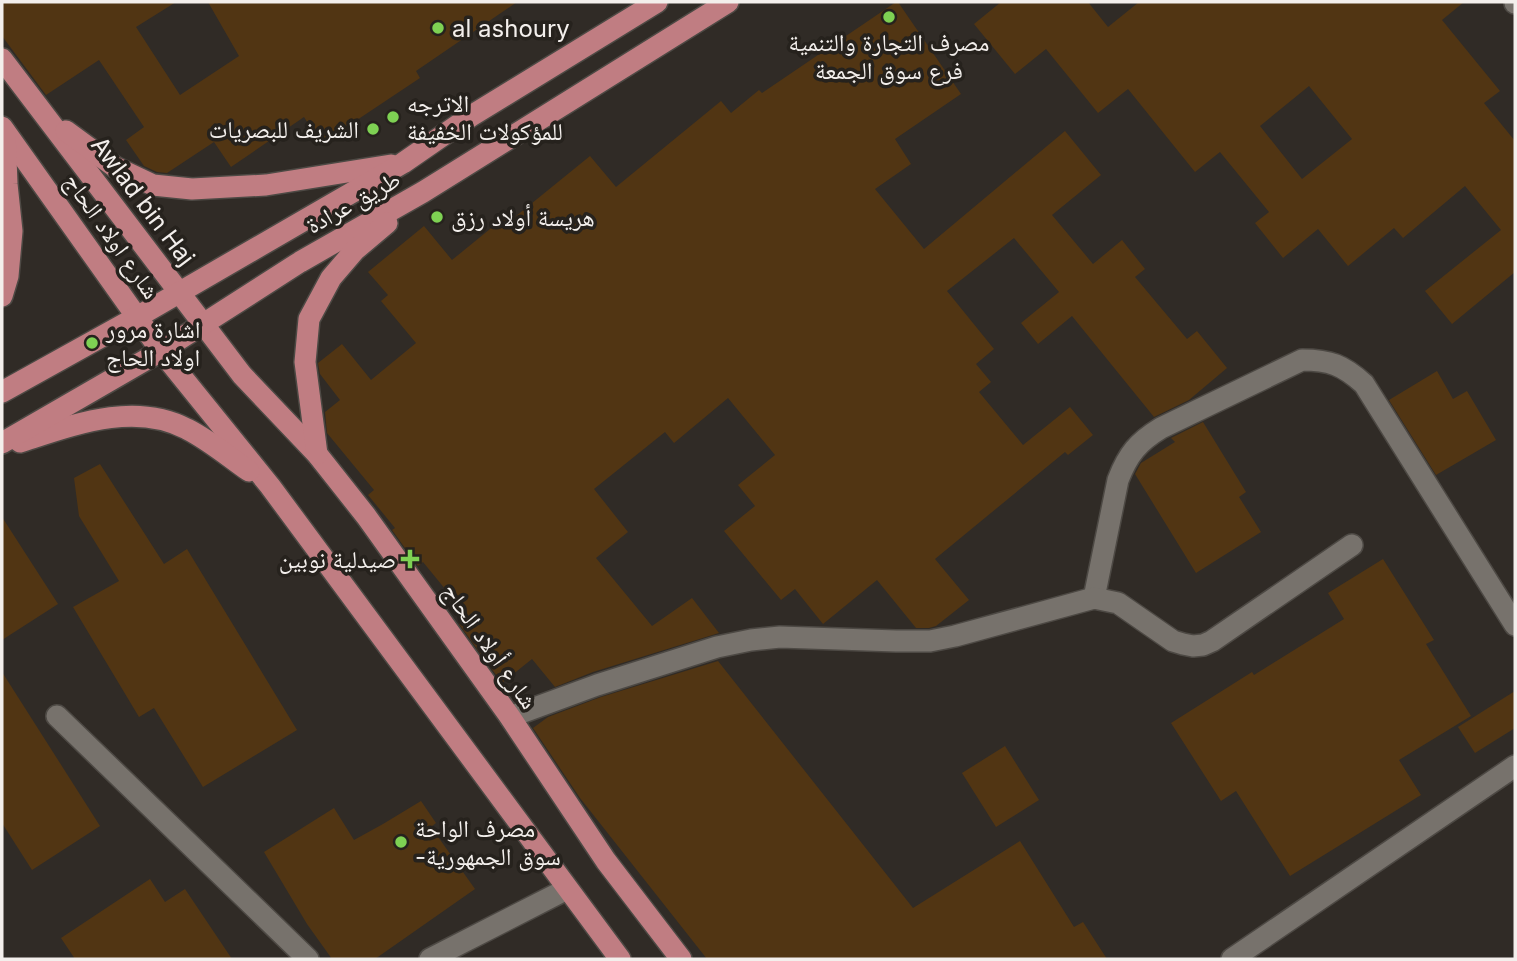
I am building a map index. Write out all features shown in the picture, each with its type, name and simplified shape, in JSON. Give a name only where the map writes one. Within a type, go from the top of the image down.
[{"type":"main road","name":"طريق عرادة","points":[[2,392],[403,163],[471,116],[657,2]]},
{"type":"main road","name":"طريق عرادة","points":[[2,443],[161,351],[300,262],[423,192],[728,2]]},
{"type":"main road","name":"Awlad bin Haj","points":[[2,59],[242,375]]},
{"type":"main road","points":[[46,116],[115,167],[153,186],[192,189],[265,185],[403,163]]},
{"type":"main road","points":[[2,296],[8,276],[12,231],[4,129]]},
{"type":"main road","name":"شارع اولاد الحاج","points":[[4,129],[161,351],[270,486]]},
{"type":"main road","points":[[317,454],[305,362],[309,319],[331,278],[355,250],[423,192]]},
{"type":"main road","name":"شارع أولاد الحاج","points":[[242,375],[317,454],[366,516],[510,717],[606,861],[681,959]]},
{"type":"main road","points":[[2,449],[70,426],[104,418],[151,417],[185,427],[270,486],[620,959]]},
{"type":"street","points":[[1094,598],[1118,480],[1132,450],[1145,438],[1172,422],[1302,360],[1319,360],[1335,363],[1364,384],[1515,625]]},
{"type":"street","points":[[510,717],[597,685],[717,647],[780,637],[930,640],[955,636],[1094,598],[1118,603],[1173,641],[1193,646],[1203,645],[1352,545]]},
{"type":"street","points":[[57,716],[308,959]]},
{"type":"street","points":[[1232,959],[1515,766]]},
{"type":"street","points":[[430,959],[567,889]]},
{"type":"building","points":[[2,2],[176,2],[136,27],[180,95],[239,56],[208,2],[517,2],[416,71],[420,78],[321,144],[304,117],[231,167],[214,142],[167,173],[144,166],[126,140],[144,127],[99,60],[46,95],[2,36]]},
{"type":"building","points":[[896,2],[961,94],[895,139],[911,164],[875,189],[924,249],[1065,131],[1101,175],[1052,215],[1093,264],[1122,240],[1145,269],[1135,277],[1187,339],[1197,331],[1227,368],[1189,400],[1154,417],[1072,316],[1038,344],[1021,323],[1059,292],[1014,238],[947,291],[994,349],[976,364],[991,382],[979,392],[1023,445],[1070,407],[1093,435],[1068,455],[1065,452],[935,559],[969,600],[936,626],[916,628],[877,580],[823,624],[795,589],[781,600],[724,531],[755,506],[738,485],[775,455],[728,398],[674,443],[665,432],[594,489],[628,532],[596,558],[652,626],[692,598],[719,633],[593,672],[555,687],[532,659],[502,683],[459,624],[468,617],[423,562],[418,566],[392,530],[395,528],[368,495],[374,490],[327,433],[325,412],[340,400],[320,374],[318,363],[342,344],[371,380],[416,343],[381,301],[388,295],[368,272],[424,226],[452,260],[506,216],[510,221],[590,156],[616,187],[721,101],[731,113],[759,90],[762,93]]},
{"type":"building","points":[[1001,2],[1088,2],[1108,27],[1139,2],[1464,2],[1442,20],[1500,91],[1484,103],[1515,141],[1515,272],[1452,324],[1425,291],[1501,230],[1465,186],[1403,238],[1394,228],[1348,266],[1318,229],[1283,258],[1255,223],[1269,212],[1220,152],[1195,172],[1128,89],[1098,113],[1046,49],[1015,74],[974,24]],"holes":[[[1309,86],[1352,139],[1302,179],[1260,126]]]},
{"type":"building","points":[[1437,371],[1453,399],[1467,391],[1496,440],[1436,475],[1389,400]]},
{"type":"building","points":[[1203,422],[1246,492],[1239,497],[1261,532],[1196,573],[1135,474],[1141,463],[1175,442],[1171,438]]},
{"type":"building","points":[[100,464],[164,564],[187,549],[297,730],[203,787],[154,708],[139,717],[73,607],[119,581],[79,516],[74,478]]},
{"type":"building","points":[[2,517],[58,604],[2,640]]},
{"type":"building","points":[[1383,559],[1434,640],[1426,644],[1471,716],[1399,760],[1421,795],[1290,876],[1236,791],[1221,801],[1171,723],[1344,619],[1328,593]]},
{"type":"building","points":[[718,661],[913,908],[1020,841],[1074,927],[1083,922],[1107,959],[707,959],[580,798],[533,728],[548,717],[601,697]]},
{"type":"building","points":[[2,672],[100,826],[32,870],[2,823]]},
{"type":"building","points":[[1515,691],[1515,728],[1475,753],[1458,727]]},
{"type":"building","points":[[1005,746],[1039,800],[996,827],[962,773]]},
{"type":"building","points":[[421,801],[436,823],[431,827],[475,889],[375,959],[332,959],[307,924],[264,852],[334,808],[354,840]]},
{"type":"building","points":[[150,879],[165,902],[185,889],[232,959],[75,959],[61,938]]},
{"type":"place","name":"مصرف التجارة والتنمية فرع سوق الجمعة","points":[[889,17]]},
{"type":"place","name":"al ashoury","points":[[438,28]]},
{"type":"place","name":"الاترجه للمؤكولات الخفيفة","points":[[393,117]]},
{"type":"place","name":"الشريف للبصريات","points":[[373,129]]},
{"type":"place","name":"هريسة أولاد رزق","points":[[437,217]]},
{"type":"place","name":"اشارة مرور اولاد الحاج","points":[[92,343]]},
{"type":"place","name":"صيدلية نوبين","points":[[410,559]]},
{"type":"place","name":"مصرف الواحة -سوق الجمهورية","points":[[401,842]]}]
